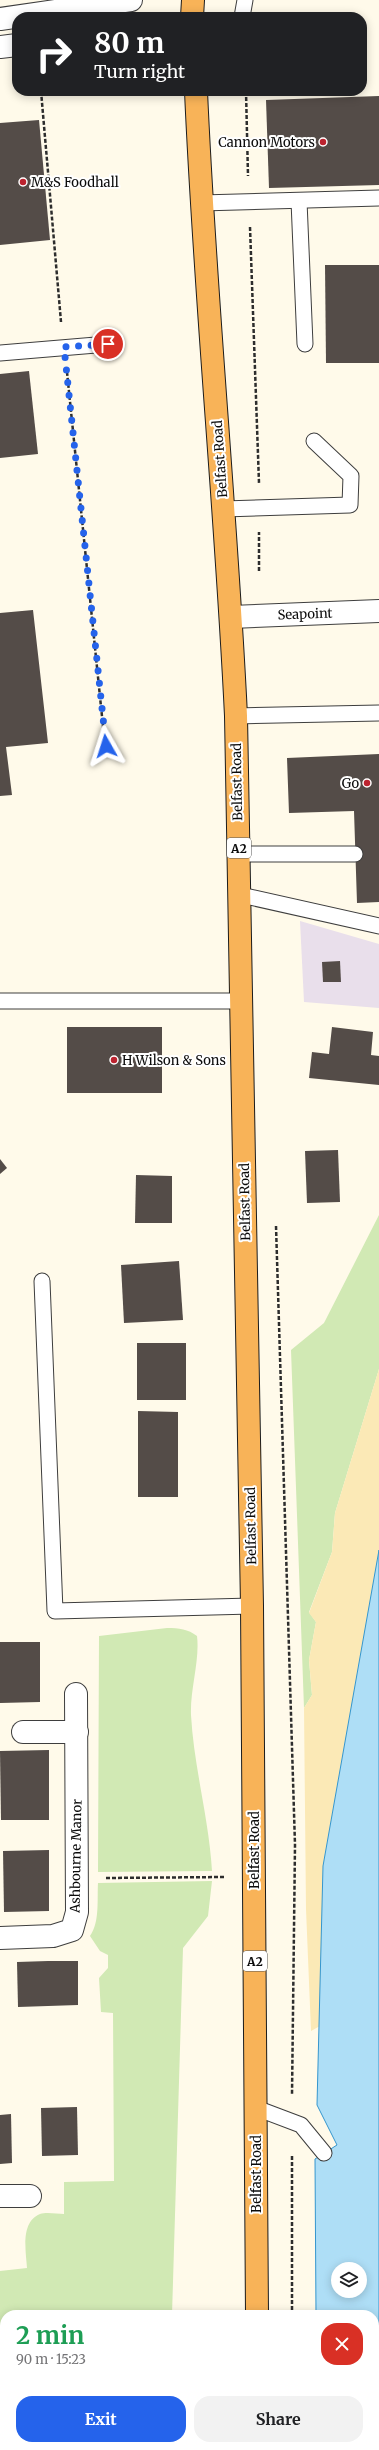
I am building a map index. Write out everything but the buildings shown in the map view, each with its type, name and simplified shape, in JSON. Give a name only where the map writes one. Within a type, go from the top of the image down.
[{"type":"highway","points":[[192,12],[193,0]]},
{"type":"highway","name":"Belfast Road","points":[[196,96],[201,203],[224,509],[236,716],[252,1606],[257,2310]]},
{"type":"street","points":[[49,12],[132,0]]},
{"type":"street","points":[[0,19],[12,17]]},
{"type":"street","points":[[0,47],[12,46]]},
{"type":"street","name":"Seapoint","points":[[231,617],[379,611]]},
{"type":"street","name":"Ashbourne Manor","points":[[0,1938],[53,1936],[72,1930],[77,1912],[76,1694]]},
{"type":"street","points":[[23,1732],[77,1732]]},
{"type":"street","points":[[0,2196],[30,2196]]},
{"type":"lane","points":[[243,12],[245,0]]},
{"type":"lane","points":[[201,203],[379,198]]},
{"type":"lane","points":[[299,201],[304,344]]},
{"type":"lane","points":[[0,353],[108,344]]},
{"type":"lane","points":[[224,509],[350,505],[351,476],[314,441]]},
{"type":"lane","points":[[236,716],[379,713]]},
{"type":"lane","points":[[239,854],[355,854]]},
{"type":"lane","points":[[240,896],[379,926]]},
{"type":"lane","points":[[0,1001],[242,1001]]},
{"type":"lane","points":[[42,1280],[55,1611],[252,1606]]},
{"type":"lane","points":[[256,2108],[301,2125],[324,2153]]},
{"type":"path","points":[[41,96],[56,282],[106,746]]},
{"type":"path","points":[[77,1878],[255,1877]]},
{"type":"shaded area","points":[[300,921],[379,944],[379,1008],[304,1002]]},
{"type":"green space","points":[[379,1215],[379,1369],[335,1513],[332,1552],[309,1612],[316,1622],[309,1660],[312,1695],[304,1708],[291,1350],[324,1323]]},
{"type":"green space","points":[[167,1628],[183,1629],[197,1636],[198,1645],[191,1715],[195,1754],[208,1832],[212,1871],[98,1872],[99,1636]]},
{"type":"green space","points":[[212,1881],[208,1916],[183,1948],[172,2310],[0,2310],[0,2271],[27,2268],[25,2246],[29,2224],[40,2214],[64,2214],[64,2182],[114,2181],[113,2013],[101,2012],[99,1978],[108,1968],[108,1955],[100,1951],[90,1936],[97,1917],[98,1883]]},
{"type":"sand","points":[[379,1369],[379,1556],[323,1866],[320,2026],[311,2031],[306,1909],[304,1708],[312,1695],[309,1660],[316,1622],[309,1613],[332,1552],[335,1513]]},
{"type":"water","points":[[379,1550],[379,2310],[316,2310],[315,2159],[337,2145],[317,2105],[323,1866]]},
{"type":"place","name":"Cannon Motors","points":[[323,142]]},
{"type":"place","name":"M&S Foodhall","points":[[23,182]]},
{"type":"place","name":"Go","points":[[367,783]]},
{"type":"place","name":"H Wilson & Sons","points":[[114,1060]]},
{"type":"route","points":[[106,746],[72,436],[64,347],[108,344]]}]
